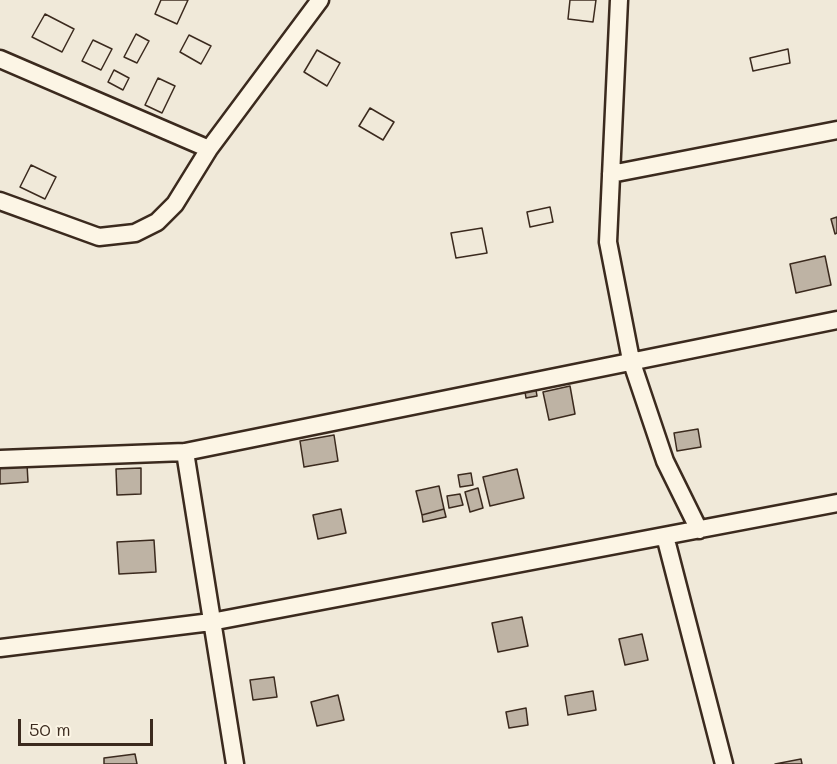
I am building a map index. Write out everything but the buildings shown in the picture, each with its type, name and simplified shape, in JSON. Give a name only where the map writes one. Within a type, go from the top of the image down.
[{"type":"street","points":[[619,0],[608,242],[631,360],[665,461],[699,530]]},
{"type":"street","points":[[0,201],[87,235],[123,236],[146,228],[167,213],[209,149],[316,1]]},
{"type":"street","points":[[0,59],[209,149]]},
{"type":"street","points":[[611,174],[837,130]]},
{"type":"street","points":[[0,459],[184,452],[837,320]]},
{"type":"street","points":[[184,452],[235,764]]},
{"type":"street","points":[[0,648],[211,622],[837,503]]},
{"type":"street","points":[[665,536],[724,764]]}]
